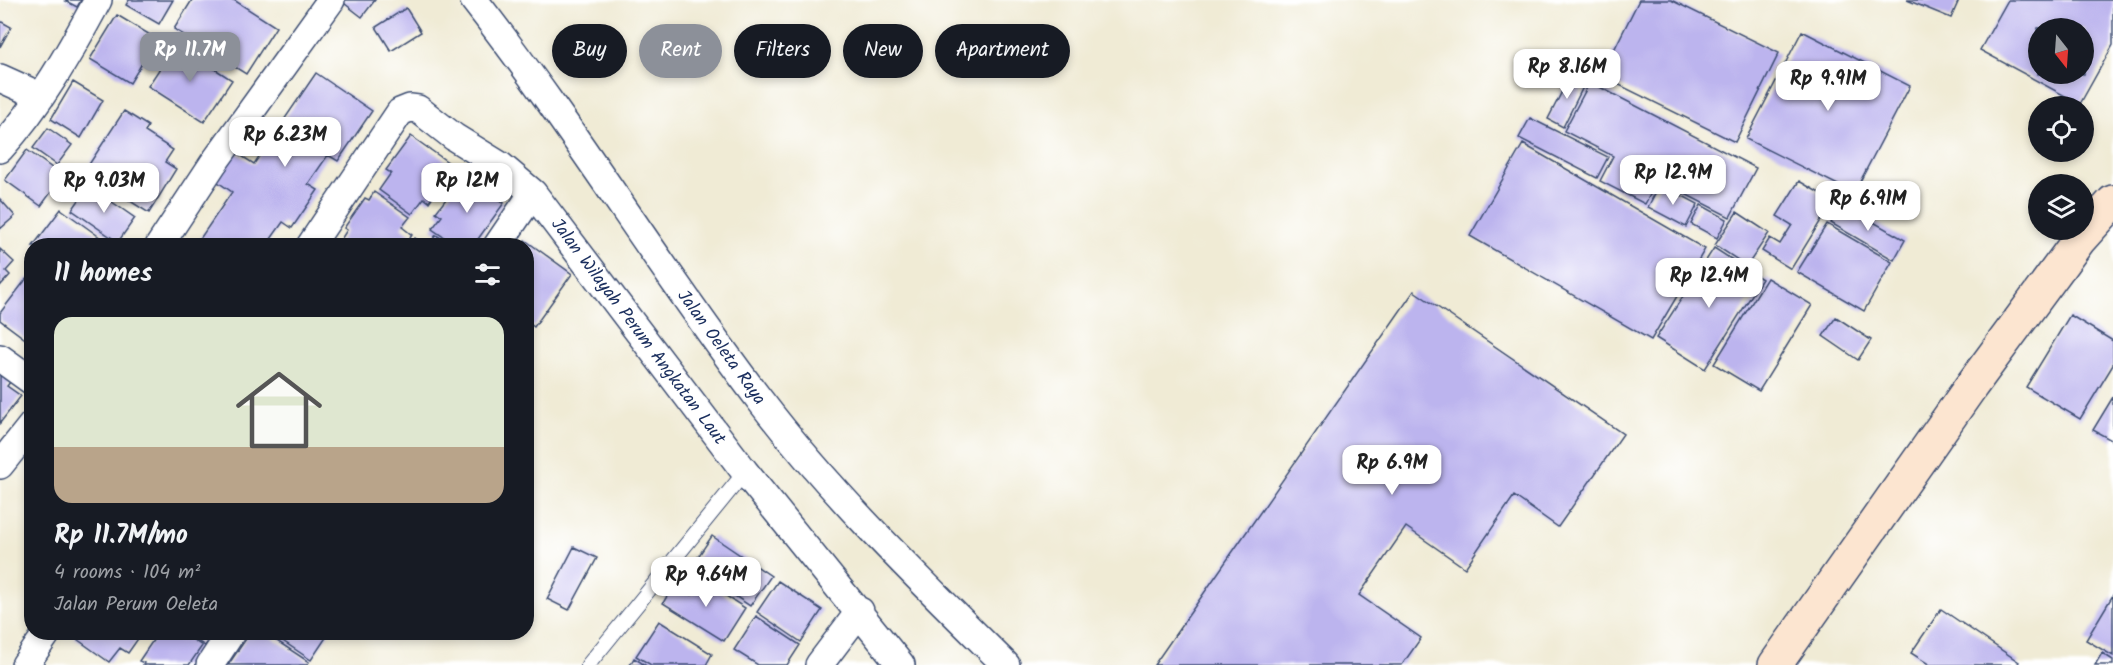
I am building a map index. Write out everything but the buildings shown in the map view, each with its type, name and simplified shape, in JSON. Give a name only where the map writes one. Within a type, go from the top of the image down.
[{"type":"street","points":[[0,149],[12,136],[69,53],[98,0]]},
{"type":"street","points":[[164,238],[213,164],[331,0]]},
{"type":"street","name":"Jalan Oeleta Raya","points":[[474,0],[515,53],[682,293],[760,399],[814,467],[894,556],[1006,665]]},
{"type":"street","points":[[0,78],[40,96]]},
{"type":"street","name":"Jalan Wilayah Perum Angkatan Laut","points":[[315,238],[400,112],[411,108],[418,109],[454,137],[501,166],[533,193],[746,472],[860,611],[901,665]]},
{"type":"street","points":[[502,238],[533,193]]},
{"type":"street","points":[[1775,665],[1978,376],[2079,240],[2113,202]]},
{"type":"street","points":[[0,358],[24,375]]},
{"type":"street","points":[[0,465],[24,435]]},
{"type":"street","points":[[819,665],[860,611]]},
{"type":"street","points":[[25,665],[42,640]]},
{"type":"street","points":[[210,665],[226,640]]},
{"type":"lane","points":[[588,665],[746,472]]}]
